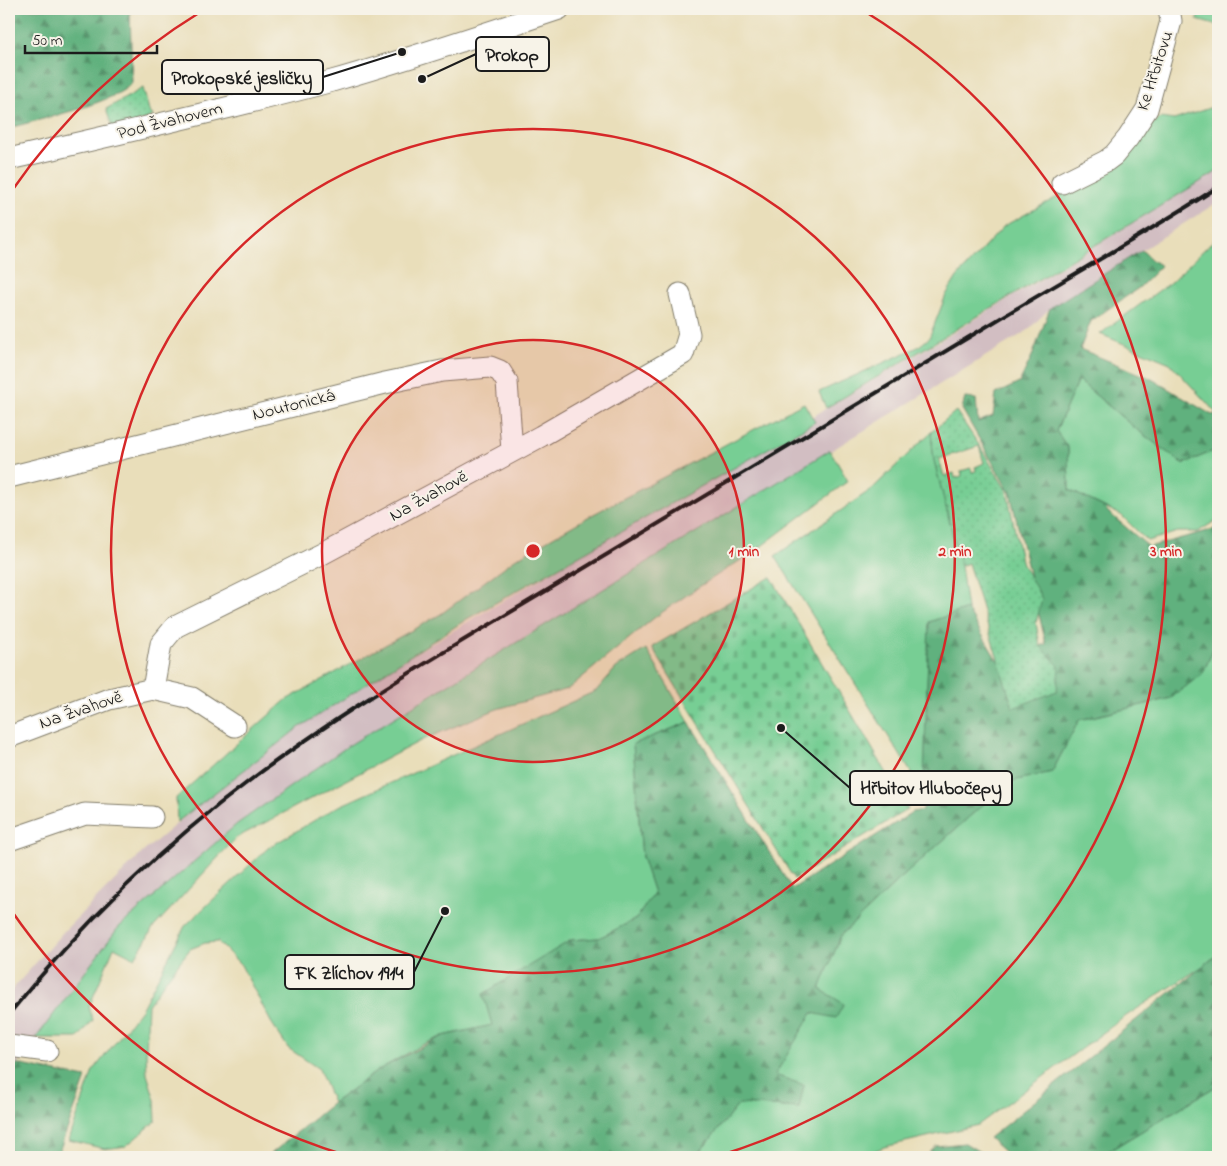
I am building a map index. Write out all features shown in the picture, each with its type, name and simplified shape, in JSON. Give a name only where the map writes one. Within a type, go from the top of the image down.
[{"type":"street","name":"Pod Žvahovem","points":[[9,159],[137,130],[332,80],[444,48],[559,9]]},
{"type":"street","name":"Ke Hřbitovu","points":[[1062,183],[1092,169],[1114,154],[1125,142],[1147,109],[1171,21],[1170,9]]},
{"type":"street","name":"Na Žvahově","points":[[153,689],[161,644],[175,627],[322,554],[541,436],[682,354],[689,334],[680,294]]},
{"type":"street","name":"Noutonická","points":[[9,477],[385,383],[442,371],[490,367],[500,372],[507,382],[512,451]]},
{"type":"street","name":"Na Žvahově","points":[[9,737],[109,699],[153,689],[192,698],[236,726]]},
{"type":"street","points":[[9,840],[85,814],[152,817]]},
{"type":"street","points":[[9,1046],[47,1051]]},
{"type":"shaded area","points":[[1218,171],[1218,202],[1050,308],[1027,331],[348,746],[237,824],[118,928],[9,1075],[9,993],[64,931],[143,852],[194,809],[304,723],[342,697],[956,331]]},
{"type":"green space","points":[[9,9],[130,9],[132,82],[112,97],[56,116],[9,128]]},
{"type":"green space","points":[[1200,9],[1218,9],[1218,26],[1197,20]]},
{"type":"green space","points":[[143,88],[150,114],[153,116],[114,133],[106,109]]},
{"type":"green space","points":[[1218,105],[1218,171],[826,408],[819,392],[918,347],[929,338],[946,295],[957,277],[1004,226],[1081,184],[1127,156],[1150,126],[1160,118],[1174,120]]},
{"type":"green space","points":[[1218,236],[1217,414],[1170,363],[1100,334],[1172,281]]},
{"type":"green space","points":[[1142,250],[1161,266],[1140,287],[1091,321],[1080,349],[1150,378],[1212,415],[1218,413],[1218,449],[1183,464],[1136,429],[1078,380],[1056,431],[1068,448],[1069,490],[1106,508],[1107,511],[1149,547],[1218,528],[1218,638],[1203,673],[1171,698],[1079,720],[1052,772],[1008,782],[841,935],[820,989],[844,1004],[836,1018],[812,1013],[775,1075],[804,1085],[799,1108],[739,1104],[699,1153],[606,1157],[267,1157],[333,1103],[380,1069],[443,1036],[492,1025],[483,994],[571,940],[599,938],[636,919],[654,893],[642,857],[633,744],[689,722],[792,889],[913,812],[923,810],[929,622],[967,609],[997,660],[1046,644],[1010,493],[962,409],[965,398],[976,399],[978,422],[993,416],[996,394],[1019,383],[1033,354],[1050,308]]},
{"type":"green space","points":[[1078,380],[1136,429],[1183,464],[1218,449],[1218,519],[1198,532],[1178,532],[1147,541],[1121,515],[1069,490],[1068,448],[1056,431]]},
{"type":"green space","points":[[804,403],[815,422],[467,619],[297,729],[177,822],[176,798],[286,700],[441,614],[515,559],[588,517]]},
{"type":"green space","points":[[956,411],[979,445],[1007,491],[1021,561],[1042,599],[1036,623],[1040,646],[1059,666],[1057,691],[1013,708],[968,563],[961,566],[934,460],[931,432]],"holes":[[[979,446],[984,463],[975,467],[976,471],[972,472],[971,468],[961,471],[962,476],[955,478],[954,473],[944,476],[939,459]]]},
{"type":"green space","points":[[931,432],[934,460],[961,566],[967,609],[929,622],[924,793],[775,556],[872,489]]},
{"type":"green space","points":[[830,450],[848,481],[755,551],[654,618],[568,689],[497,709],[422,740],[236,838],[153,928],[135,958],[114,947],[89,1007],[93,1020],[78,1038],[36,1038],[118,928],[237,824],[348,746]]},
{"type":"green space","points":[[771,577],[908,809],[794,879],[652,647]]},
{"type":"green space","points":[[1218,638],[1218,954],[1203,966],[1123,1018],[978,1125],[884,1147],[860,1157],[606,1157],[699,1153],[739,1104],[799,1108],[774,1075],[812,1013],[843,1005],[820,989],[841,935],[1008,782],[1052,772],[1079,720],[1171,698],[1203,673]]},
{"type":"green space","points":[[646,649],[689,722],[633,744],[642,857],[654,893],[636,919],[599,938],[571,940],[493,1025],[443,1036],[422,1045],[380,1069],[333,1103],[319,1069],[288,1048],[271,1022],[241,965],[218,942],[205,943],[190,949],[148,1005],[147,1074],[155,1100],[156,1121],[126,1146],[105,1149],[69,1140],[93,1071],[142,1008],[185,926],[268,848],[335,808],[596,691],[616,668]]},
{"type":"green space","points":[[1218,954],[1218,1085],[1099,1157],[1010,1157],[989,1138]]},
{"type":"green space","points":[[17,1064],[86,1078],[57,1157],[9,1157],[9,1075]]},
{"type":"green space","points":[[1218,1085],[1218,1157],[1099,1157]]},
{"type":"green space","points":[[965,1143],[988,1157],[926,1157],[936,1146]]},
{"type":"railway","points":[[9,1014],[36,981],[93,919],[155,859],[219,804],[294,749],[419,667],[1218,187]]},
{"type":"place","name":"Prokopské jesličky","points":[[402,52]]},
{"type":"place","name":"Prokop","points":[[422,79]]},
{"type":"place","name":"Hřbitov Hlubočepy","points":[[781,728]]},
{"type":"place","name":"FK Zlíchov 1914","points":[[445,911]]}]
